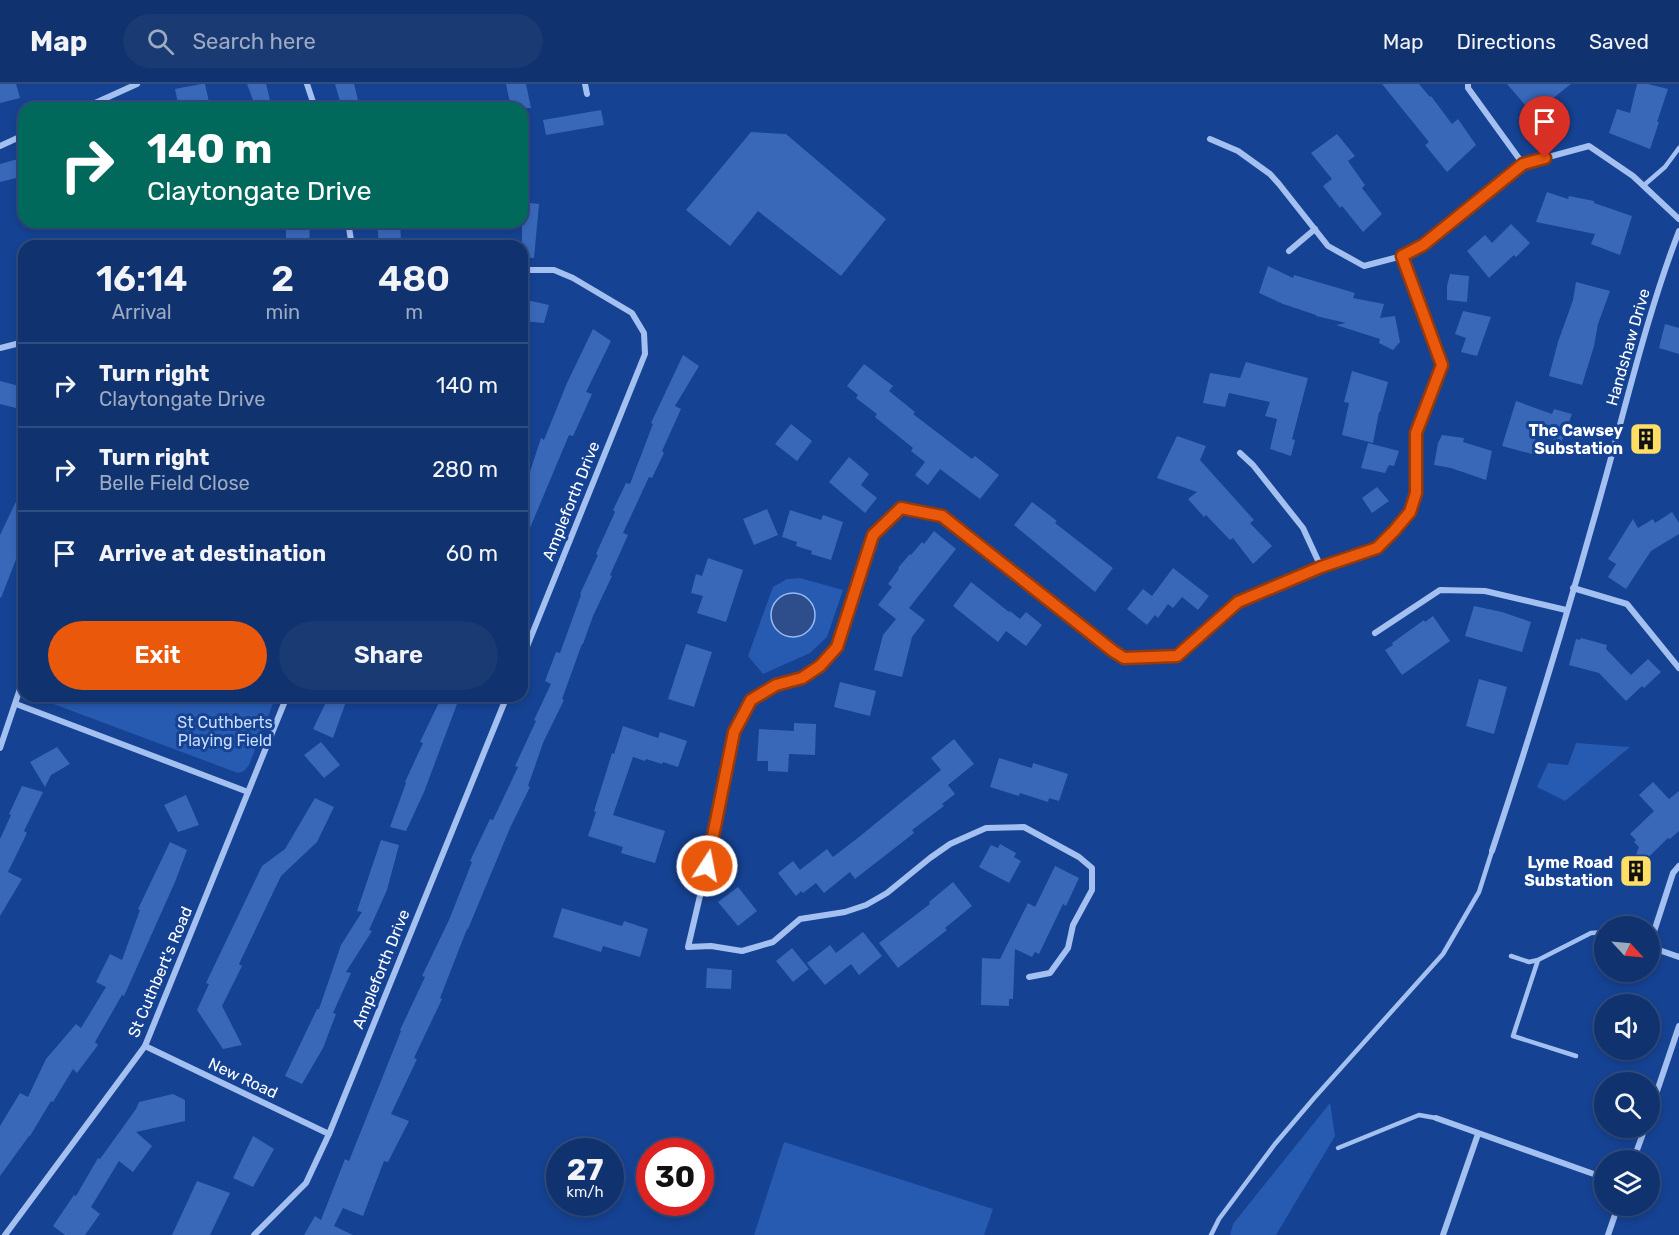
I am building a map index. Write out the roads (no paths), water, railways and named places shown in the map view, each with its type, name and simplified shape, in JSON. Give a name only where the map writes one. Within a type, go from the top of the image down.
[{"type":"street","points":[[97,102],[137,84]]},
{"type":"street","points":[[308,84],[313,102]]},
{"type":"street","points":[[585,84],[587,94]]},
{"type":"street","points":[[1468,84],[1468,88],[1523,164]]},
{"type":"street","points":[[0,146],[18,138]]},
{"type":"street","points":[[1210,139],[1238,152],[1270,174],[1328,246],[1364,266],[1402,256],[1423,245],[1523,164],[1589,147],[1633,176],[1679,219]]},
{"type":"street","points":[[1289,251],[1315,229]]},
{"type":"street","name":"Handshaw Drive","points":[[1491,851],[1527,746],[1603,489],[1647,325],[1679,231]]},
{"type":"street","points":[[1029,976],[1050,972],[1068,948],[1073,926],[1092,890],[1092,868],[1079,857],[1023,827],[986,828],[970,834],[936,853],[887,893],[866,905],[845,912],[801,919],[773,942],[742,951],[711,945],[688,946],[734,732],[751,700],[776,685],[802,678],[820,666],[837,647],[873,535],[901,508],[942,516],[1124,658],[1177,656],[1238,602],[1321,567],[1377,548],[1410,512],[1416,493],[1416,433],[1442,365],[1402,256]]},
{"type":"street","name":"Ampleforth Drive","points":[[528,270],[554,270],[573,278],[633,313],[644,333],[645,354],[528,644]]},
{"type":"street","points":[[0,348],[18,344]]},
{"type":"street","points":[[1240,453],[1253,465],[1303,528],[1321,567]]},
{"type":"street","points":[[1573,588],[1627,604],[1679,668]]},
{"type":"street","points":[[1375,633],[1440,590],[1485,591],[1566,610]]},
{"type":"street","points":[[0,748],[18,697]]},
{"type":"street","name":"St Cuthbert's Road","points":[[5,1235],[145,1046],[284,702]]},
{"type":"street","name":"Ampleforth Drive","points":[[255,1235],[306,1183],[329,1134],[505,702]]},
{"type":"street","points":[[16,704],[248,792]]},
{"type":"street","points":[[1659,916],[1673,873],[1679,866]]},
{"type":"street","points":[[1660,949],[1679,957]]},
{"type":"street","points":[[1660,1082],[1679,1026]]},
{"type":"street","name":"New Road","points":[[145,1046],[329,1134]]},
{"type":"street","points":[[1436,1118],[1594,1174]]},
{"type":"street","points":[[1443,1235],[1478,1134]]},
{"type":"street","points":[[1608,1235],[1614,1216]]},
{"type":"lane","points":[[1643,186],[1665,167],[1679,148]]},
{"type":"lane","points":[[1211,1235],[1219,1219],[1275,1144],[1443,954],[1479,892],[1491,851]]},
{"type":"lane","points":[[1510,956],[1529,962],[1538,960],[1594,933]]},
{"type":"lane","points":[[1538,960],[1513,1036],[1576,1056]]},
{"type":"lane","points":[[1338,1148],[1419,1115],[1436,1118]]},
{"type":"place","name":"The Cawsey Substation","points":[[1646,439]]},
{"type":"place","name":"Lyme Road Substation","points":[[1636,871]]},
{"type":"park label","name":"St Cuthberts Playing Field","points":[[225,731]]}]
